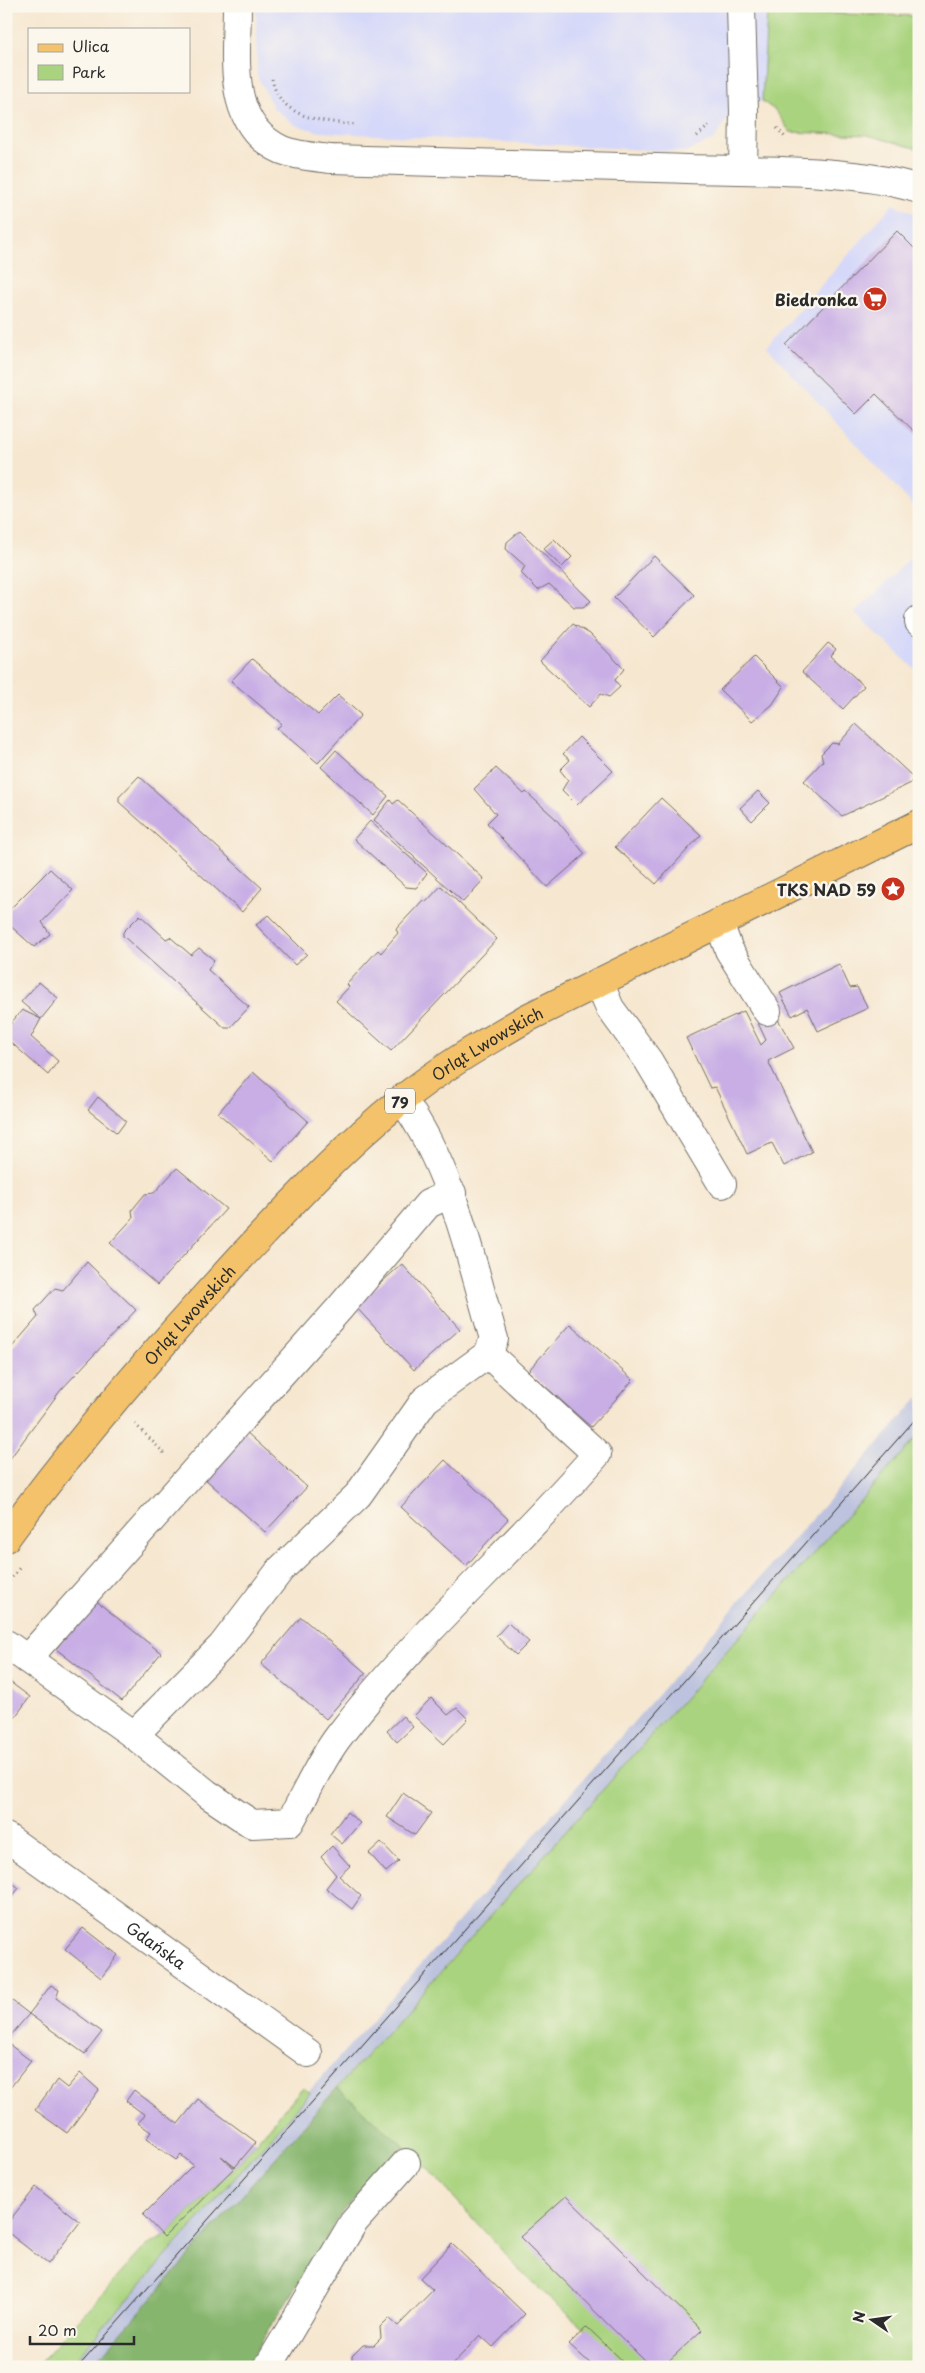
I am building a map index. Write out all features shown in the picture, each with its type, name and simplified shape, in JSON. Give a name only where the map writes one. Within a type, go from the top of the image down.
[{"type":"main road","name":"Orląt Lwowskich","points":[[6,1538],[102,1412],[181,1322],[274,1222],[363,1132],[402,1099],[474,1049],[527,1018],[919,824]]},
{"type":"street","points":[[237,6],[236,77],[239,100],[251,125],[262,139],[283,151],[331,159],[743,170],[852,176],[895,182],[919,189]]},
{"type":"street","points":[[742,6],[743,170]]},
{"type":"street","points":[[719,923],[729,950],[767,1011]]},
{"type":"street","points":[[599,982],[610,1008],[648,1060],[722,1184]]},
{"type":"street","points":[[134,1735],[222,1646],[281,1568],[358,1495],[425,1400],[488,1354],[494,1339],[452,1193],[418,1121],[402,1099]]},
{"type":"street","points":[[452,1193],[428,1204],[339,1309],[188,1478],[16,1652],[134,1735],[206,1793],[252,1824],[290,1822],[338,1738],[417,1644],[549,1510],[597,1454],[488,1354]]},
{"type":"street","name":"Gdańska","points":[[6,1837],[308,2053]]},
{"type":"street","points":[[268,2367],[353,2223],[406,2163]]},
{"type":"path","points":[[271,76],[277,94],[283,102],[303,117],[361,126]]},
{"type":"path","points":[[695,138],[710,126],[718,110],[770,111],[778,130],[793,143]]},
{"type":"path","points":[[133,1422],[188,1478]]},
{"type":"shaded area","points":[[256,6],[768,6],[762,101],[726,121],[714,140],[685,152],[320,132],[295,125],[273,108],[257,75]]},
{"type":"shaded area","name":"Biedronka","points":[[893,204],[919,215],[919,512],[767,347]]},
{"type":"shaded area","points":[[919,549],[919,673],[855,613]]},
{"type":"shaded area","points":[[919,1397],[919,1435],[323,2103],[91,2367],[67,2367]]},
{"type":"green space","points":[[767,12],[919,16],[919,149],[867,135],[790,132],[776,111],[762,101]]},
{"type":"green space","points":[[919,1435],[919,2367],[628,2367],[526,2277],[427,2168],[337,2088]]},
{"type":"green space","points":[[303,2087],[310,2093],[70,2365],[67,2367],[36,2367],[145,2247],[164,2237],[234,2168]]},
{"type":"green space","points":[[337,2088],[405,2147],[342,2212],[246,2367],[91,2367]]},
{"type":"building","name":"Biedronka","points":[[897,231],[919,253],[919,436],[876,394],[856,414],[786,345]]},
{"type":"building","points":[[520,531],[591,601],[583,607],[574,607],[549,584],[538,590],[521,573],[525,566],[506,549],[507,542]]},
{"type":"building","points":[[554,539],[572,557],[562,567],[543,549]]},
{"type":"building","points":[[654,556],[694,595],[654,637],[614,598]]},
{"type":"building","points":[[573,624],[590,634],[624,669],[615,680],[620,687],[609,697],[601,694],[589,707],[540,661]]},
{"type":"building","points":[[828,643],[836,649],[831,656],[864,686],[843,709],[802,672]]},
{"type":"building","points":[[754,657],[784,687],[772,705],[752,721],[720,690]]},
{"type":"building","points":[[252,659],[318,715],[338,695],[361,715],[318,763],[277,728],[282,724],[231,681]]},
{"type":"building","points":[[856,724],[913,777],[911,783],[842,816],[804,781],[823,761],[821,754],[832,743],[838,744]]},
{"type":"building","points":[[579,737],[613,771],[577,805],[562,790],[568,780],[560,770],[570,760],[563,754]]},
{"type":"building","points":[[336,750],[388,796],[373,815],[321,767]]},
{"type":"building","points":[[496,768],[524,794],[526,792],[555,818],[585,854],[547,887],[487,823],[496,814],[474,789]]},
{"type":"building","points":[[139,776],[262,888],[242,912],[119,802],[119,797]]},
{"type":"building","points":[[758,791],[770,803],[752,821],[740,808]]},
{"type":"building","points":[[661,798],[701,835],[656,884],[615,847]]},
{"type":"building","points":[[390,800],[393,804],[398,800],[484,879],[463,902],[374,820]]},
{"type":"building","points":[[370,821],[427,873],[416,888],[406,887],[354,839]]},
{"type":"building","points":[[50,869],[73,890],[42,922],[50,934],[34,947],[6,922],[6,913]]},
{"type":"building","points":[[441,886],[497,939],[391,1051],[336,1001],[349,987],[347,984],[378,950],[381,953],[398,933],[396,929],[423,900],[426,902]]},
{"type":"building","points":[[140,915],[166,939],[170,937],[191,955],[199,948],[214,960],[208,970],[249,1007],[230,1028],[225,1028],[123,936],[123,932]]},
{"type":"building","points":[[268,915],[307,954],[295,965],[256,925]]},
{"type":"building","points":[[839,964],[850,988],[857,987],[868,1008],[818,1031],[807,1008],[792,1016],[780,993]]},
{"type":"building","points":[[39,982],[58,998],[41,1019],[21,1002]]},
{"type":"building","points":[[22,1010],[41,1019],[31,1037],[58,1061],[48,1075],[6,1038],[6,1029]]},
{"type":"building","points":[[744,1011],[761,1045],[766,1040],[757,1021],[775,1014],[794,1048],[768,1061],[812,1152],[784,1166],[772,1143],[747,1154],[715,1087],[710,1088],[686,1038]]},
{"type":"building","points":[[253,1072],[308,1121],[273,1161],[218,1113]]},
{"type":"building","points":[[98,1097],[126,1121],[117,1133],[88,1110]]},
{"type":"building","points":[[177,1168],[226,1209],[157,1285],[110,1243],[133,1218],[132,1210],[145,1194],[154,1193]]},
{"type":"building","points":[[87,1262],[136,1310],[60,1391],[6,1464],[6,1354],[38,1317],[35,1310],[55,1288],[63,1290]]},
{"type":"building","points":[[402,1264],[460,1329],[414,1370],[355,1306]]},
{"type":"building","points":[[570,1324],[633,1380],[591,1427],[528,1371]]},
{"type":"building","points":[[245,1431],[307,1487],[265,1532],[203,1477]]},
{"type":"building","points":[[445,1460],[508,1519],[466,1566],[401,1507]]},
{"type":"building","points":[[95,1600],[161,1653],[122,1701],[56,1649]]},
{"type":"building","points":[[301,1617],[366,1673],[326,1719],[261,1664]]},
{"type":"building","points":[[508,1623],[529,1642],[516,1655],[496,1636]]},
{"type":"building","points":[[6,1679],[30,1697],[6,1729]]},
{"type":"building","points":[[431,1698],[448,1715],[457,1708],[468,1719],[444,1744],[414,1716]]},
{"type":"building","points":[[403,1716],[413,1727],[397,1742],[387,1731]]},
{"type":"building","points":[[403,1793],[431,1813],[415,1835],[387,1817]]},
{"type":"building","points":[[347,1812],[360,1823],[342,1844],[330,1834]]},
{"type":"building","points":[[381,1842],[399,1861],[386,1872],[369,1853]]},
{"type":"building","points":[[332,1846],[350,1866],[339,1876],[361,1896],[352,1909],[326,1888],[336,1875],[321,1857]]},
{"type":"building","points":[[6,1878],[19,1888],[6,1904]]},
{"type":"building","points":[[83,1928],[118,1955],[101,1978],[65,1949]]},
{"type":"building","points":[[51,1985],[59,1990],[56,1998],[102,2032],[85,2054],[29,2014]]},
{"type":"building","points":[[6,1996],[29,2014],[6,2041]]},
{"type":"building","points":[[6,2042],[31,2061],[6,2093]]},
{"type":"building","points":[[80,2073],[99,2090],[67,2133],[35,2110],[57,2080],[67,2088]]},
{"type":"building","points":[[134,2090],[178,2124],[198,2099],[256,2142],[235,2167],[221,2156],[234,2168],[164,2237],[143,2215],[193,2165],[181,2155],[176,2160],[146,2139],[151,2132],[138,2123],[145,2115],[126,2101]]},
{"type":"building","points":[[36,2187],[80,2222],[48,2264],[6,2231],[6,2225]]},
{"type":"building","points":[[566,2196],[702,2330],[662,2367],[651,2367],[520,2237]]},
{"type":"building","points":[[452,2244],[525,2314],[493,2347],[480,2335],[450,2367],[352,2367],[352,2356],[363,2345],[374,2345],[381,2338],[380,2327],[389,2318],[398,2326],[433,2290],[420,2278]]},
{"type":"building","points":[[587,2327],[629,2367],[594,2367],[569,2344]]},
{"type":"tram line","points":[[78,2367],[919,1415]]},
{"type":"place","name":"Biedronka","points":[[875,299]]},
{"type":"place","name":"TKS NAD 59","points":[[893,889]]}]
